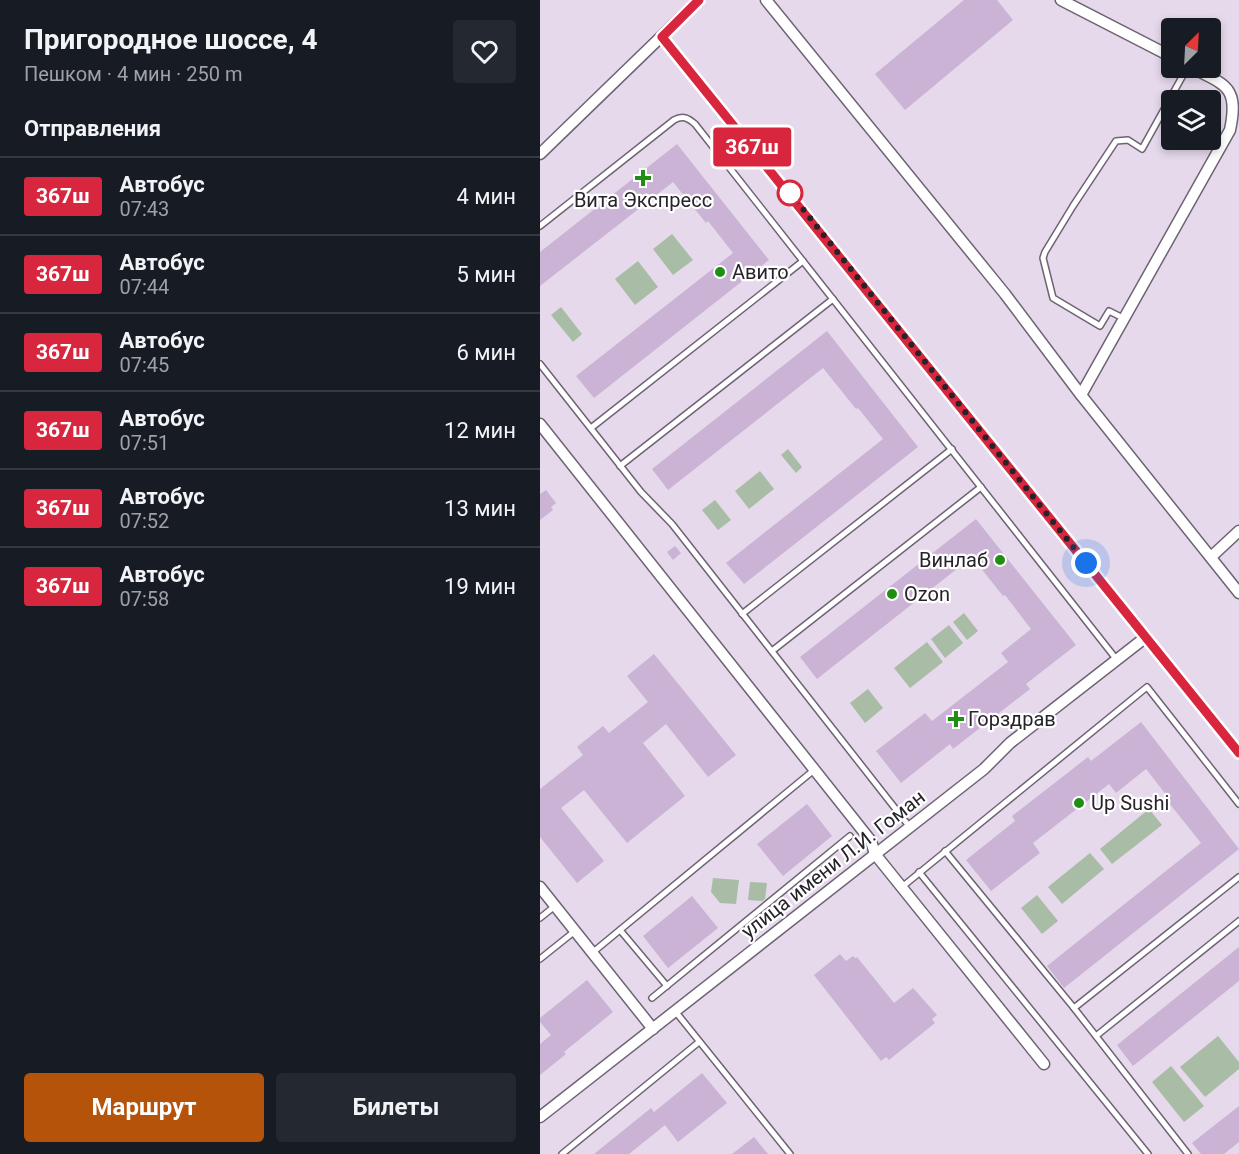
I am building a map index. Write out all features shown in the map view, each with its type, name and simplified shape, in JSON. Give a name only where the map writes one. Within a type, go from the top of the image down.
[{"type":"street","points":[[540,154],[699,0]]},
{"type":"street","points":[[766,0],[1005,294],[1082,395],[1239,592]]},
{"type":"street","points":[[1061,0],[1161,51]]},
{"type":"street","points":[[662,37],[1239,753]]},
{"type":"street","points":[[1082,395],[1230,130],[1236,114],[1237,102],[1232,92],[1223,83],[1212,78]]},
{"type":"street","points":[[540,424],[871,841],[875,854],[1044,1064]]},
{"type":"street","points":[[1211,557],[1239,531]]},
{"type":"street","name":"улица имени Л.И. Гоман","points":[[540,1117],[984,769],[1010,743],[1146,637]]},
{"type":"street","points":[[540,887],[653,1029]]},
{"type":"lane","points":[[1125,319],[1109,311],[1100,326],[1053,298],[1044,258],[1045,252],[1116,141],[1128,140],[1142,149],[1184,78]]},
{"type":"lane","points":[[540,226],[680,117],[688,118],[1117,660]]},
{"type":"lane","points":[[591,428],[803,261]]},
{"type":"lane","points":[[621,466],[833,299]]},
{"type":"lane","points":[[540,363],[641,492],[672,524],[910,827]]},
{"type":"lane","points":[[742,614],[952,449]]},
{"type":"lane","points":[[772,651],[981,487]]},
{"type":"lane","points":[[902,886],[1147,687],[1239,804]]},
{"type":"lane","points":[[592,953],[814,770]]},
{"type":"lane","points":[[652,998],[850,836]]},
{"type":"lane","points":[[945,851],[1074,1008],[1188,1154]]},
{"type":"lane","points":[[919,872],[1148,1154]]},
{"type":"lane","points":[[1074,1008],[1239,876]]},
{"type":"lane","points":[[540,918],[555,906]]},
{"type":"lane","points":[[1096,1036],[1239,921]]},
{"type":"lane","points":[[620,930],[667,986]]},
{"type":"lane","points":[[540,959],[575,931]]},
{"type":"lane","points":[[675,1011],[790,1154]]},
{"type":"lane","points":[[562,1154],[699,1042]]},
{"type":"green space","points":[[672,234],[693,260],[673,275],[653,249]]},
{"type":"green space","points":[[638,261],[658,287],[635,305],[615,279]]},
{"type":"green space","points":[[561,307],[582,334],[573,342],[551,315]]},
{"type":"green space","points":[[788,449],[802,467],[796,473],[781,455]]},
{"type":"green space","points":[[760,471],[774,489],[749,509],[735,491]]},
{"type":"green space","points":[[715,500],[731,520],[718,530],[702,510]]},
{"type":"green space","points":[[964,613],[978,631],[967,640],[953,622]]},
{"type":"green space","points":[[949,625],[963,643],[945,658],[931,639]]},
{"type":"green space","points":[[927,642],[943,662],[910,688],[894,668]]},
{"type":"green space","points":[[868,689],[883,708],[865,723],[850,703]]},
{"type":"green space","points":[[1149,809],[1162,825],[1112,864],[1100,849]]},
{"type":"green space","points":[[1090,853],[1104,869],[1062,904],[1048,887]]},
{"type":"green space","points":[[713,878],[739,880],[736,904],[720,903],[711,892]]},
{"type":"green space","points":[[750,882],[767,883],[765,899],[762,901],[748,900]]},
{"type":"green space","points":[[1037,895],[1058,921],[1042,934],[1021,908]]},
{"type":"green space","points":[[1218,1036],[1239,1062],[1239,1069],[1205,1097],[1180,1067]]},
{"type":"green space","points":[[1171,1066],[1204,1106],[1184,1122],[1152,1082]]},
{"type":"building","points":[[964,0],[997,0],[1013,20],[905,110],[875,74]]},
{"type":"building","points":[[677,144],[769,260],[594,398],[576,376],[733,253],[673,182],[540,286],[540,252]]},
{"type":"building","points":[[827,331],[918,447],[744,584],[726,563],[883,439],[823,368],[668,490],[652,469]]},
{"type":"building","points":[[546,490],[556,503],[551,507],[553,510],[540,520],[540,494]]},
{"type":"building","points":[[976,519],[1076,645],[1026,684],[1030,689],[953,749],[950,744],[901,783],[876,751],[925,713],[932,721],[1008,662],[1001,653],[1031,629],[1005,595],[1003,596],[972,557],[817,679],[800,657]]},
{"type":"building","points":[[675,546],[681,553],[673,560],[667,552]]},
{"type":"building","points":[[654,654],[736,755],[708,777],[666,724],[643,743],[685,796],[627,843],[584,790],[561,808],[604,861],[577,883],[540,837],[540,789],[583,755],[577,747],[603,726],[609,733],[648,702],[627,676]]},
{"type":"building","points":[[1141,722],[1239,849],[1064,988],[1047,966],[1201,843],[1169,803],[1171,801],[1146,769],[1116,793],[1109,784],[1033,843],[1040,853],[991,891],[966,860],[1015,821],[1012,816],[1088,757],[1091,761]]},
{"type":"building","points":[[807,804],[832,836],[783,876],[757,844]]},
{"type":"building","points":[[692,896],[718,928],[668,968],[643,936]]},
{"type":"building","points":[[1239,947],[1239,981],[1133,1066],[1117,1045]]},
{"type":"building","points":[[840,954],[846,961],[853,956],[857,957],[894,1003],[913,988],[937,1015],[932,1019],[935,1023],[889,1060],[886,1057],[881,1061],[814,975]]},
{"type":"building","points":[[587,980],[613,1012],[540,1075],[540,1044],[551,1035],[540,1022],[540,1018]]},
{"type":"building","points":[[702,1073],[727,1103],[678,1142],[665,1125],[629,1154],[594,1154],[651,1108],[654,1112]]},
{"type":"building","points":[[1239,1106],[1239,1142],[1224,1154],[1201,1154],[1192,1143]]},
{"type":"building","points":[[754,1137],[768,1154],[732,1154]]},
{"type":"bus line","name":"367ш","points":[[699,0],[662,37],[1239,753]]},
{"type":"place","name":"Вита Экспресс","points":[[643,178]]},
{"type":"place","name":"Авито","points":[[720,272]]},
{"type":"place","name":"Винлаб","points":[[1000,560]]},
{"type":"place","name":"Ozon","points":[[892,594]]},
{"type":"place","name":"Горздрав","points":[[956,719]]},
{"type":"place","name":"Up Sushi","points":[[1079,803]]},
{"type":"route","points":[[790,193],[1086,563]]}]
